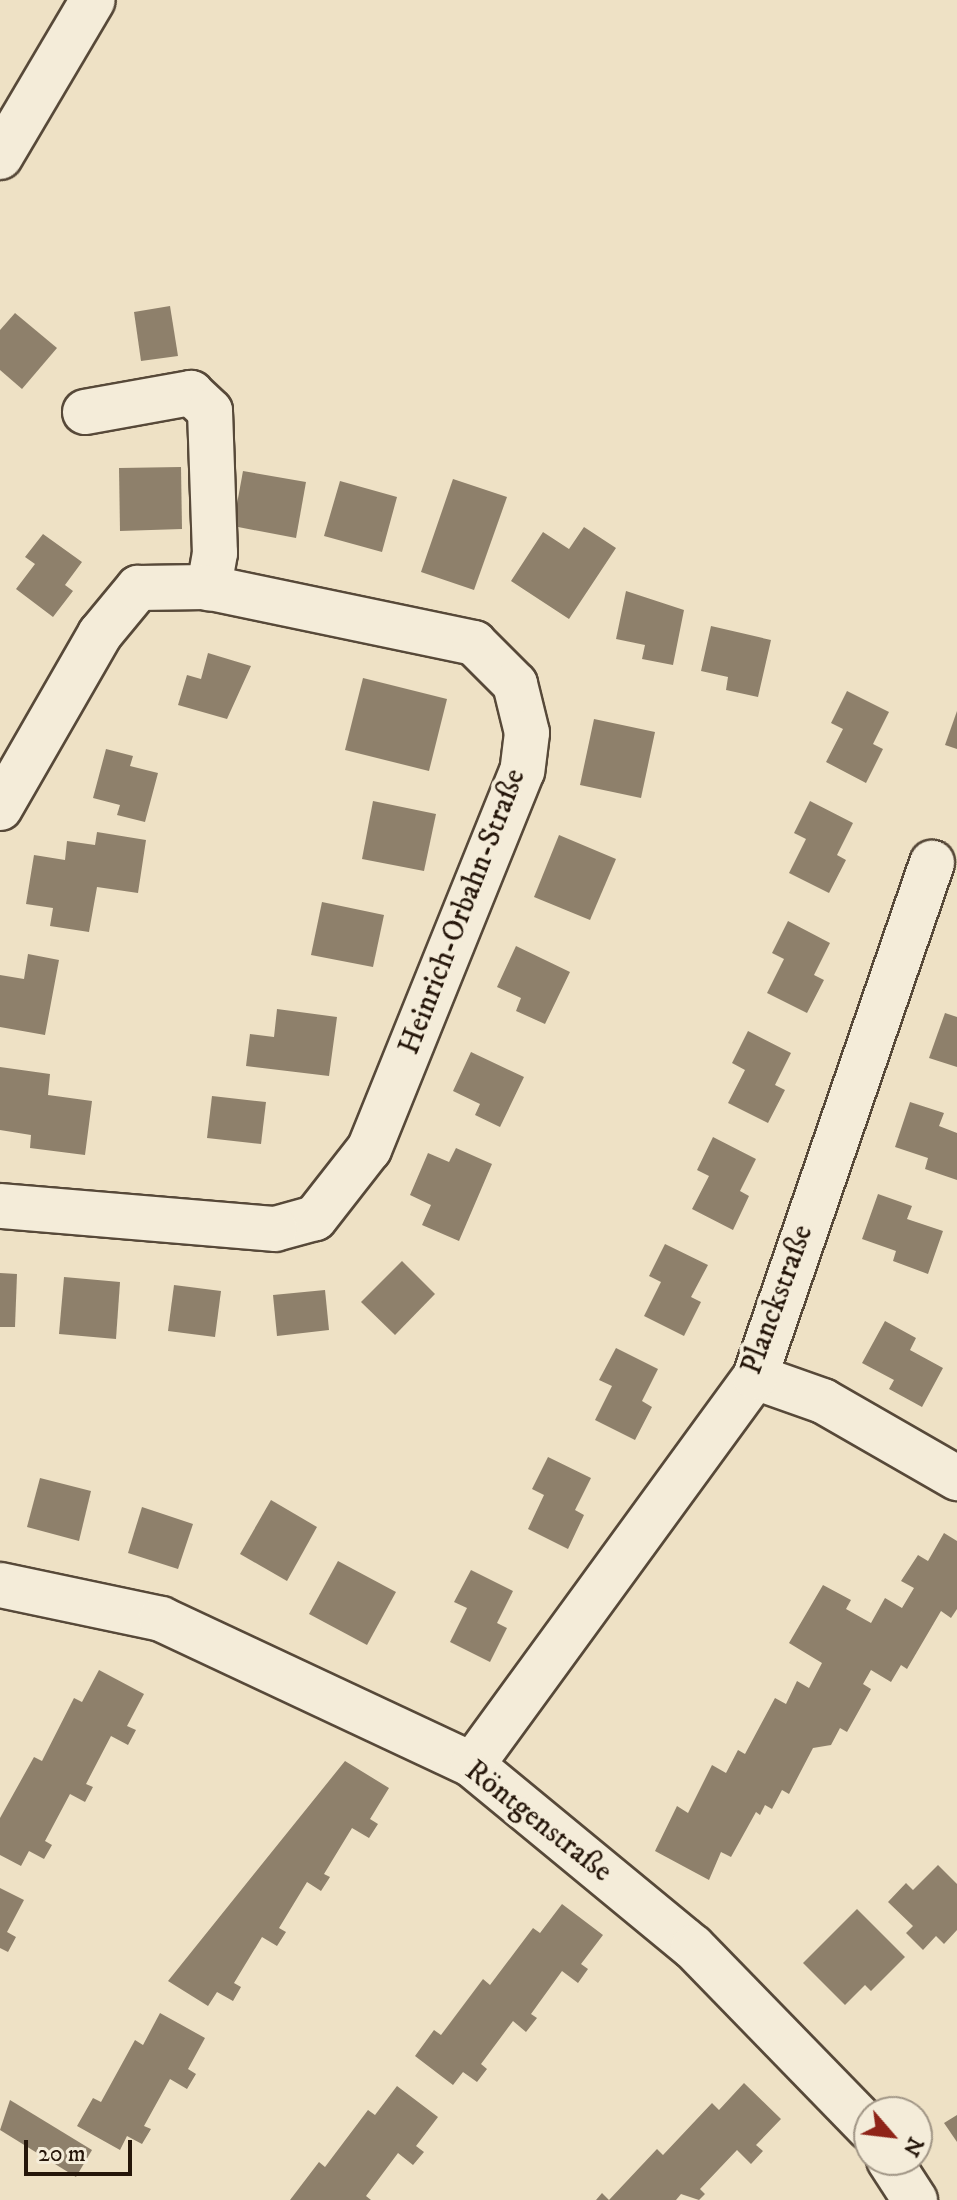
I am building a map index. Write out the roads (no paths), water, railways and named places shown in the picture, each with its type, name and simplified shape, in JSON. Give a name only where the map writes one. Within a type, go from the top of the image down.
[{"type":"street","points":[[0,157],[93,0]]},
{"type":"street","points":[[85,412],[191,393],[210,411],[215,553],[209,588]]},
{"type":"street","name":"Heinrich-Orbahn-Straße","points":[[0,808],[100,634],[138,588],[209,588],[474,643],[515,684],[527,733],[522,771],[369,1149],[315,1218],[275,1229],[0,1206]]},
{"type":"street","name":"Planckstraße","points":[[472,1765],[755,1377],[932,863]]},
{"type":"street","points":[[755,1377],[823,1401],[957,1478]]},
{"type":"street","name":"Röntgenstraße","points":[[0,1585],[161,1619],[472,1765],[693,1947],[853,2112]]},
{"type":"street","points":[[899,2176],[915,2200]]}]
